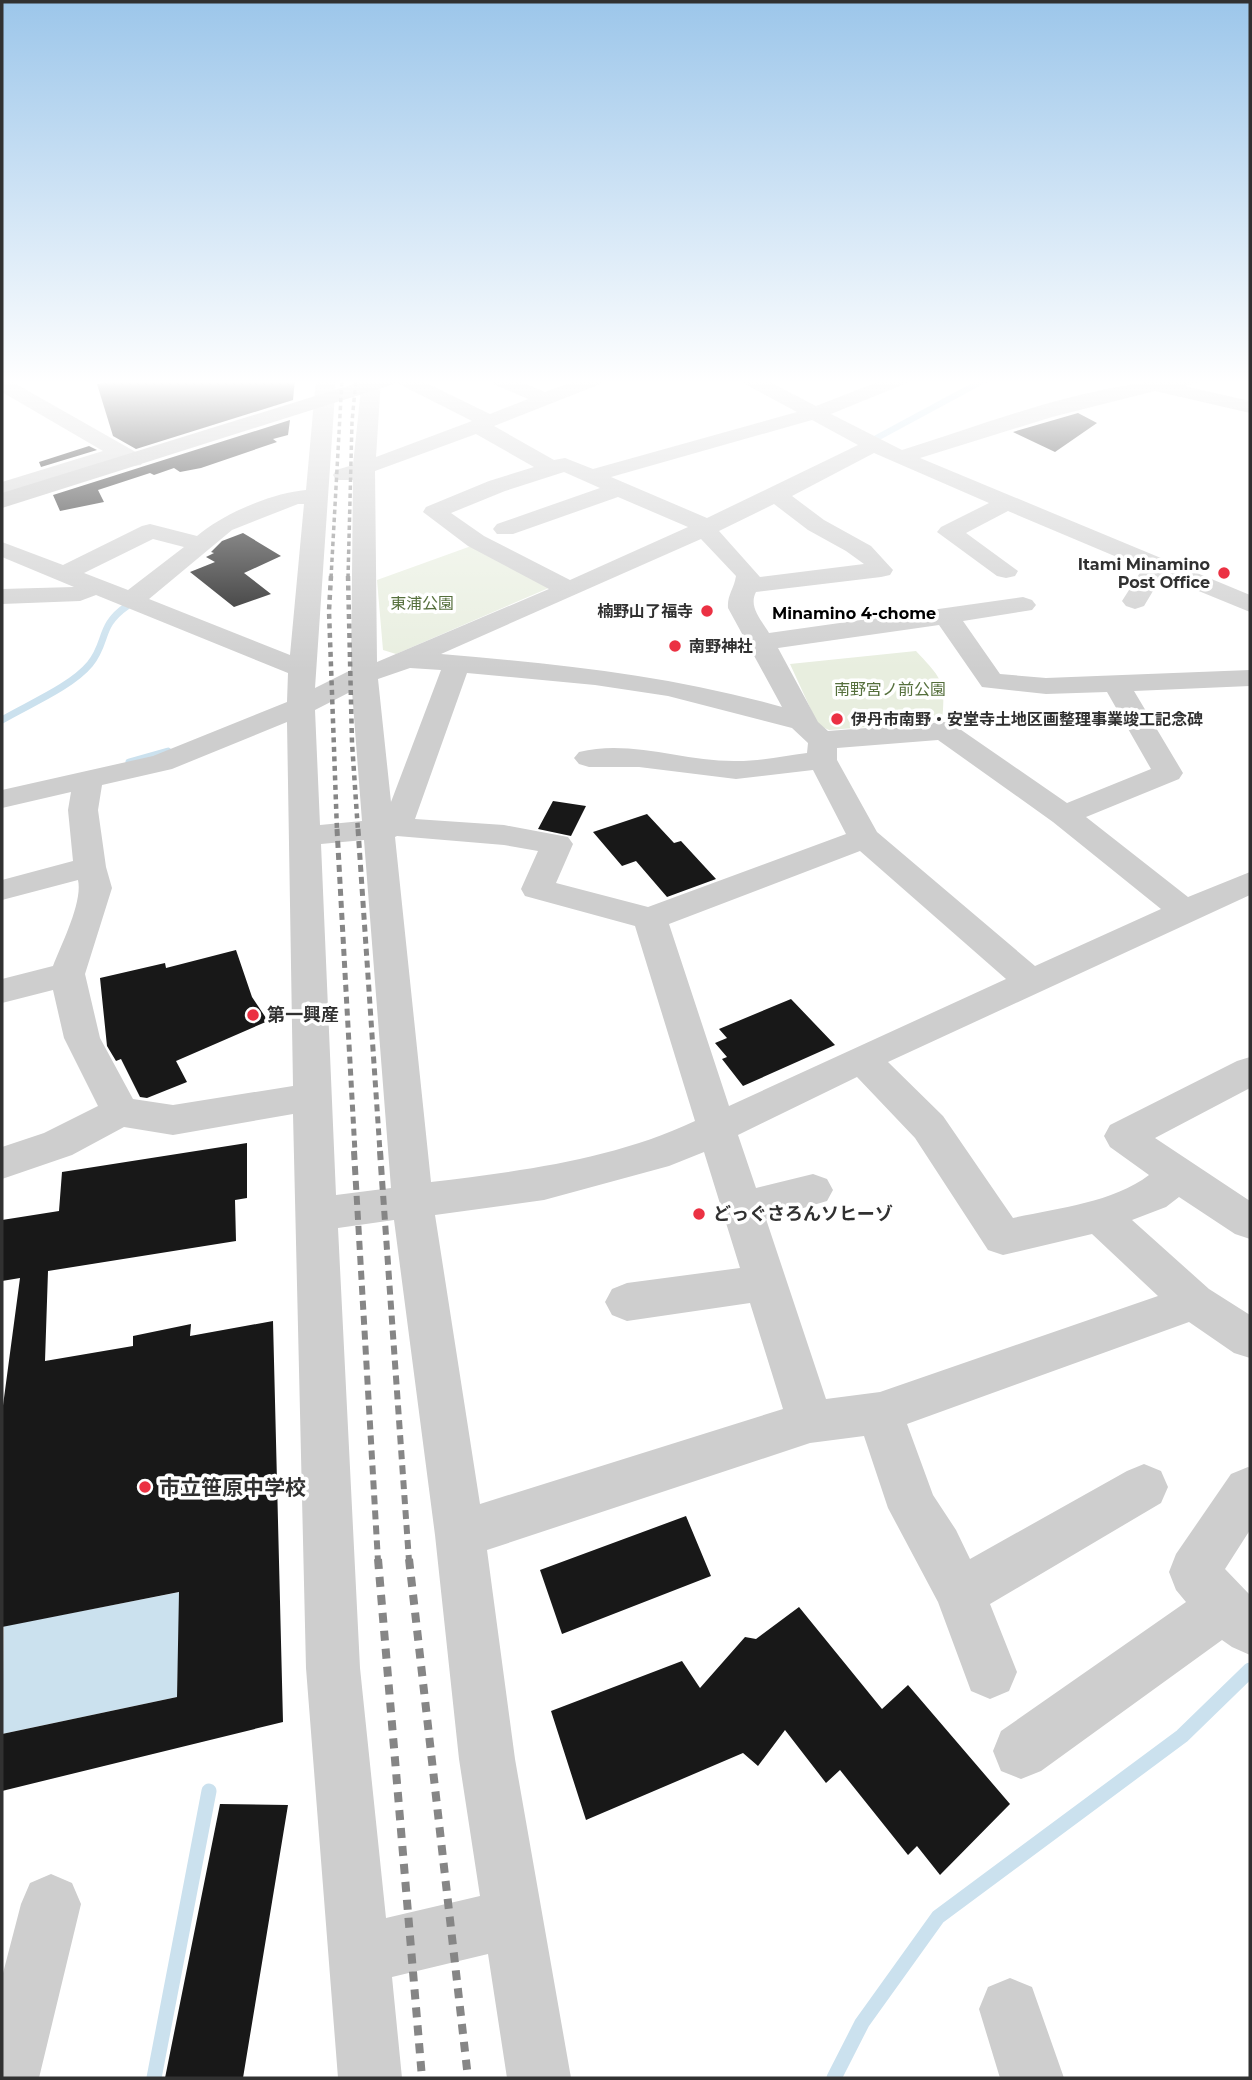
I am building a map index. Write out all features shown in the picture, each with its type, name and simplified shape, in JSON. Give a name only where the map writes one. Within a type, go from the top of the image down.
[{"type":"main road","points":[[2,501],[34,485],[62,476]]},
{"type":"street","points":[[20,476],[34,485]]},
{"type":"street","points":[[318,476],[302,687],[312,1097],[333,1668],[370,2078]]},
{"type":"street","points":[[131,599],[146,590],[224,525],[348,476]]},
{"type":"street","points":[[364,476],[364,674],[388,828],[412,1203],[460,1535],[487,1759],[539,2078]]},
{"type":"street","points":[[527,476],[434,512],[476,541],[569,589]]},
{"type":"street","points":[[590,476],[703,527],[748,575],[747,586],[740,597],[741,608],[816,741],[864,838],[1031,982]]},
{"type":"street","points":[[2,799],[88,782],[162,763],[302,687],[364,674],[406,660],[569,589],[814,476]]},
{"type":"street","points":[[945,476],[1250,604]]},
{"type":"street","points":[[2,489],[34,485]]},
{"type":"street","points":[[505,529],[619,489]]},
{"type":"street","points":[[747,586],[881,570],[876,562],[843,539],[821,529],[777,495]]},
{"type":"street","points":[[1006,571],[949,532],[1007,503]]},
{"type":"street","points":[[63,574],[150,531],[202,544]]},
{"type":"street","points":[[2,549],[93,587],[131,599],[302,687]]},
{"type":"street","points":[[1135,601],[1157,565]]},
{"type":"street","points":[[310,572],[364,569]]},
{"type":"street","points":[[2,597],[80,594],[93,587]]},
{"type":"street","points":[[762,642],[1023,605]]},
{"type":"street","points":[[946,616],[992,681],[1046,686],[1250,678]]},
{"type":"street","points":[[406,660],[517,668],[703,695],[816,741]]},
{"type":"street","points":[[388,828],[457,664]]},
{"type":"street","points":[[1064,815],[1168,773],[1116,683]]},
{"type":"street","points":[[589,758],[639,758],[736,770],[816,741],[944,731],[1064,815],[1184,911]]},
{"type":"street","points":[[88,782],[83,810],[90,867],[96,888],[67,974],[82,1038],[120,1112]]},
{"type":"street","points":[[305,836],[388,828],[504,835],[557,844],[537,889],[650,919],[864,838]]},
{"type":"street","points":[[2,890],[90,867]]},
{"type":"street","points":[[316,1214],[544,1184],[669,1151],[862,1059],[1250,882]]},
{"type":"street","points":[[650,919],[719,1127],[810,1422]]},
{"type":"street","points":[[2,991],[67,974]]},
{"type":"street","points":[[862,1059],[929,1127],[1003,1238],[1099,1214],[1152,1195],[1178,1175]]},
{"type":"street","points":[[1250,1071],[1124,1136],[1250,1222]]},
{"type":"street","points":[[2,1163],[58,1144],[120,1112],[173,1120],[312,1097]]},
{"type":"street","points":[[744,1208],[813,1190]]},
{"type":"street","points":[[1099,1214],[1194,1302],[1250,1339]]},
{"type":"street","points":[[627,1301],[766,1282]]},
{"type":"street","points":[[460,1535],[810,1422],[880,1413],[1194,1302]]},
{"type":"street","points":[[880,1413],[913,1508],[937,1547],[960,1593],[990,1672]]},
{"type":"street","points":[[960,1593],[1144,1487]]},
{"type":"street","points":[[1021,1751],[1237,1618],[1194,1572],[1248,1490]]},
{"type":"street","points":[[9,2048],[51,1904]]},
{"type":"street","points":[[359,1955],[512,1918]]},
{"type":"street","points":[[1010,2009],[1032,2078]]},
{"type":"green space","name":"東浦公園","points":[[474,545],[551,587],[396,654],[383,650],[377,580]]},
{"type":"green space","name":"南野宮ノ前公園","points":[[916,651],[932,668],[940,682],[943,697],[942,721],[829,730],[818,725],[790,664]]},
{"type":"water","points":[[180,1592],[177,1697],[2,1734],[4,1626]]},
{"type":"building","points":[[113,476],[141,476],[98,490],[104,502],[60,511],[53,495]]},
{"type":"building","points":[[243,533],[281,556],[244,573],[271,594],[234,607],[190,572],[215,562],[206,557],[214,553],[211,552],[222,541]]},
{"type":"building","points":[[553,801],[586,806],[571,836],[538,829]]},
{"type":"building","points":[[647,814],[674,843],[681,841],[716,879],[667,897],[636,861],[622,866],[593,832]]},
{"type":"building","points":[[236,950],[252,997],[268,1021],[176,1061],[187,1082],[147,1098],[140,1097],[121,1059],[116,1061],[107,1046],[100,978],[165,963],[166,968]]},
{"type":"building","points":[[791,999],[835,1045],[743,1086],[722,1059],[727,1057],[715,1043],[727,1038],[719,1029]]},
{"type":"building","name":"市立笹原中学校","points":[[247,1143],[247,1198],[235,1200],[236,1241],[48,1271],[45,1361],[133,1346],[133,1336],[191,1324],[190,1336],[273,1321],[283,1722],[2,1791],[2,1734],[177,1697],[179,1592],[2,1627],[2,1413],[20,1278],[2,1281],[2,1220],[59,1211],[62,1172]]},
{"type":"building","points":[[686,1516],[711,1576],[562,1634],[540,1570]]},
{"type":"building","points":[[799,1607],[882,1709],[908,1685],[1010,1804],[940,1875],[917,1846],[908,1855],[840,1770],[826,1783],[785,1730],[758,1766],[743,1753],[586,1820],[551,1711],[682,1661],[700,1688],[745,1637],[756,1639]]},
{"type":"building","points":[[220,1804],[288,1805],[243,2078],[165,2078]]},
{"type":"waterway","points":[[2,720],[60,688],[82,672],[96,656],[107,627],[127,606]]},
{"type":"waterway","points":[[129,762],[168,751]]},
{"type":"waterway","points":[[834,2078],[862,2023],[938,1917],[1182,1736],[1250,1670]]},
{"type":"waterway","points":[[154,2078],[209,1791]]},
{"type":"railway","points":[[331,578],[337,476]]},
{"type":"railway","points":[[348,577],[351,476]]},
{"type":"railway","points":[[331,576],[329,611],[337,831]]},
{"type":"railway","points":[[348,577],[352,743],[358,831]]},
{"type":"railway","points":[[337,829],[355,1152]]},
{"type":"railway","points":[[358,829],[380,1152]]},
{"type":"railway","points":[[354,1151],[378,1561]]},
{"type":"railway","points":[[380,1151],[409,1561]]},
{"type":"railway","points":[[378,1559],[422,2078]]},
{"type":"railway","points":[[409,1559],[468,2078]]},
{"type":"place","name":"Itami Minamino Post Office","points":[[1224,573]]},
{"type":"place","name":"楠野山了福寺","points":[[707,611]]},
{"type":"place","name":"南野神社","points":[[675,646]]},
{"type":"place","name":"伊丹市南野・安堂寺土地区画整理事業竣工記念碑","points":[[837,719]]},
{"type":"place","name":"第一興産","points":[[253,1015]]},
{"type":"place","name":"どっぐさろんソヒーゾ","points":[[699,1214]]},
{"type":"place","name":"市立笹原中学校","points":[[145,1487]]},
{"type":"district","name":"Minamino 4-chome","points":[[854,613]]}]
